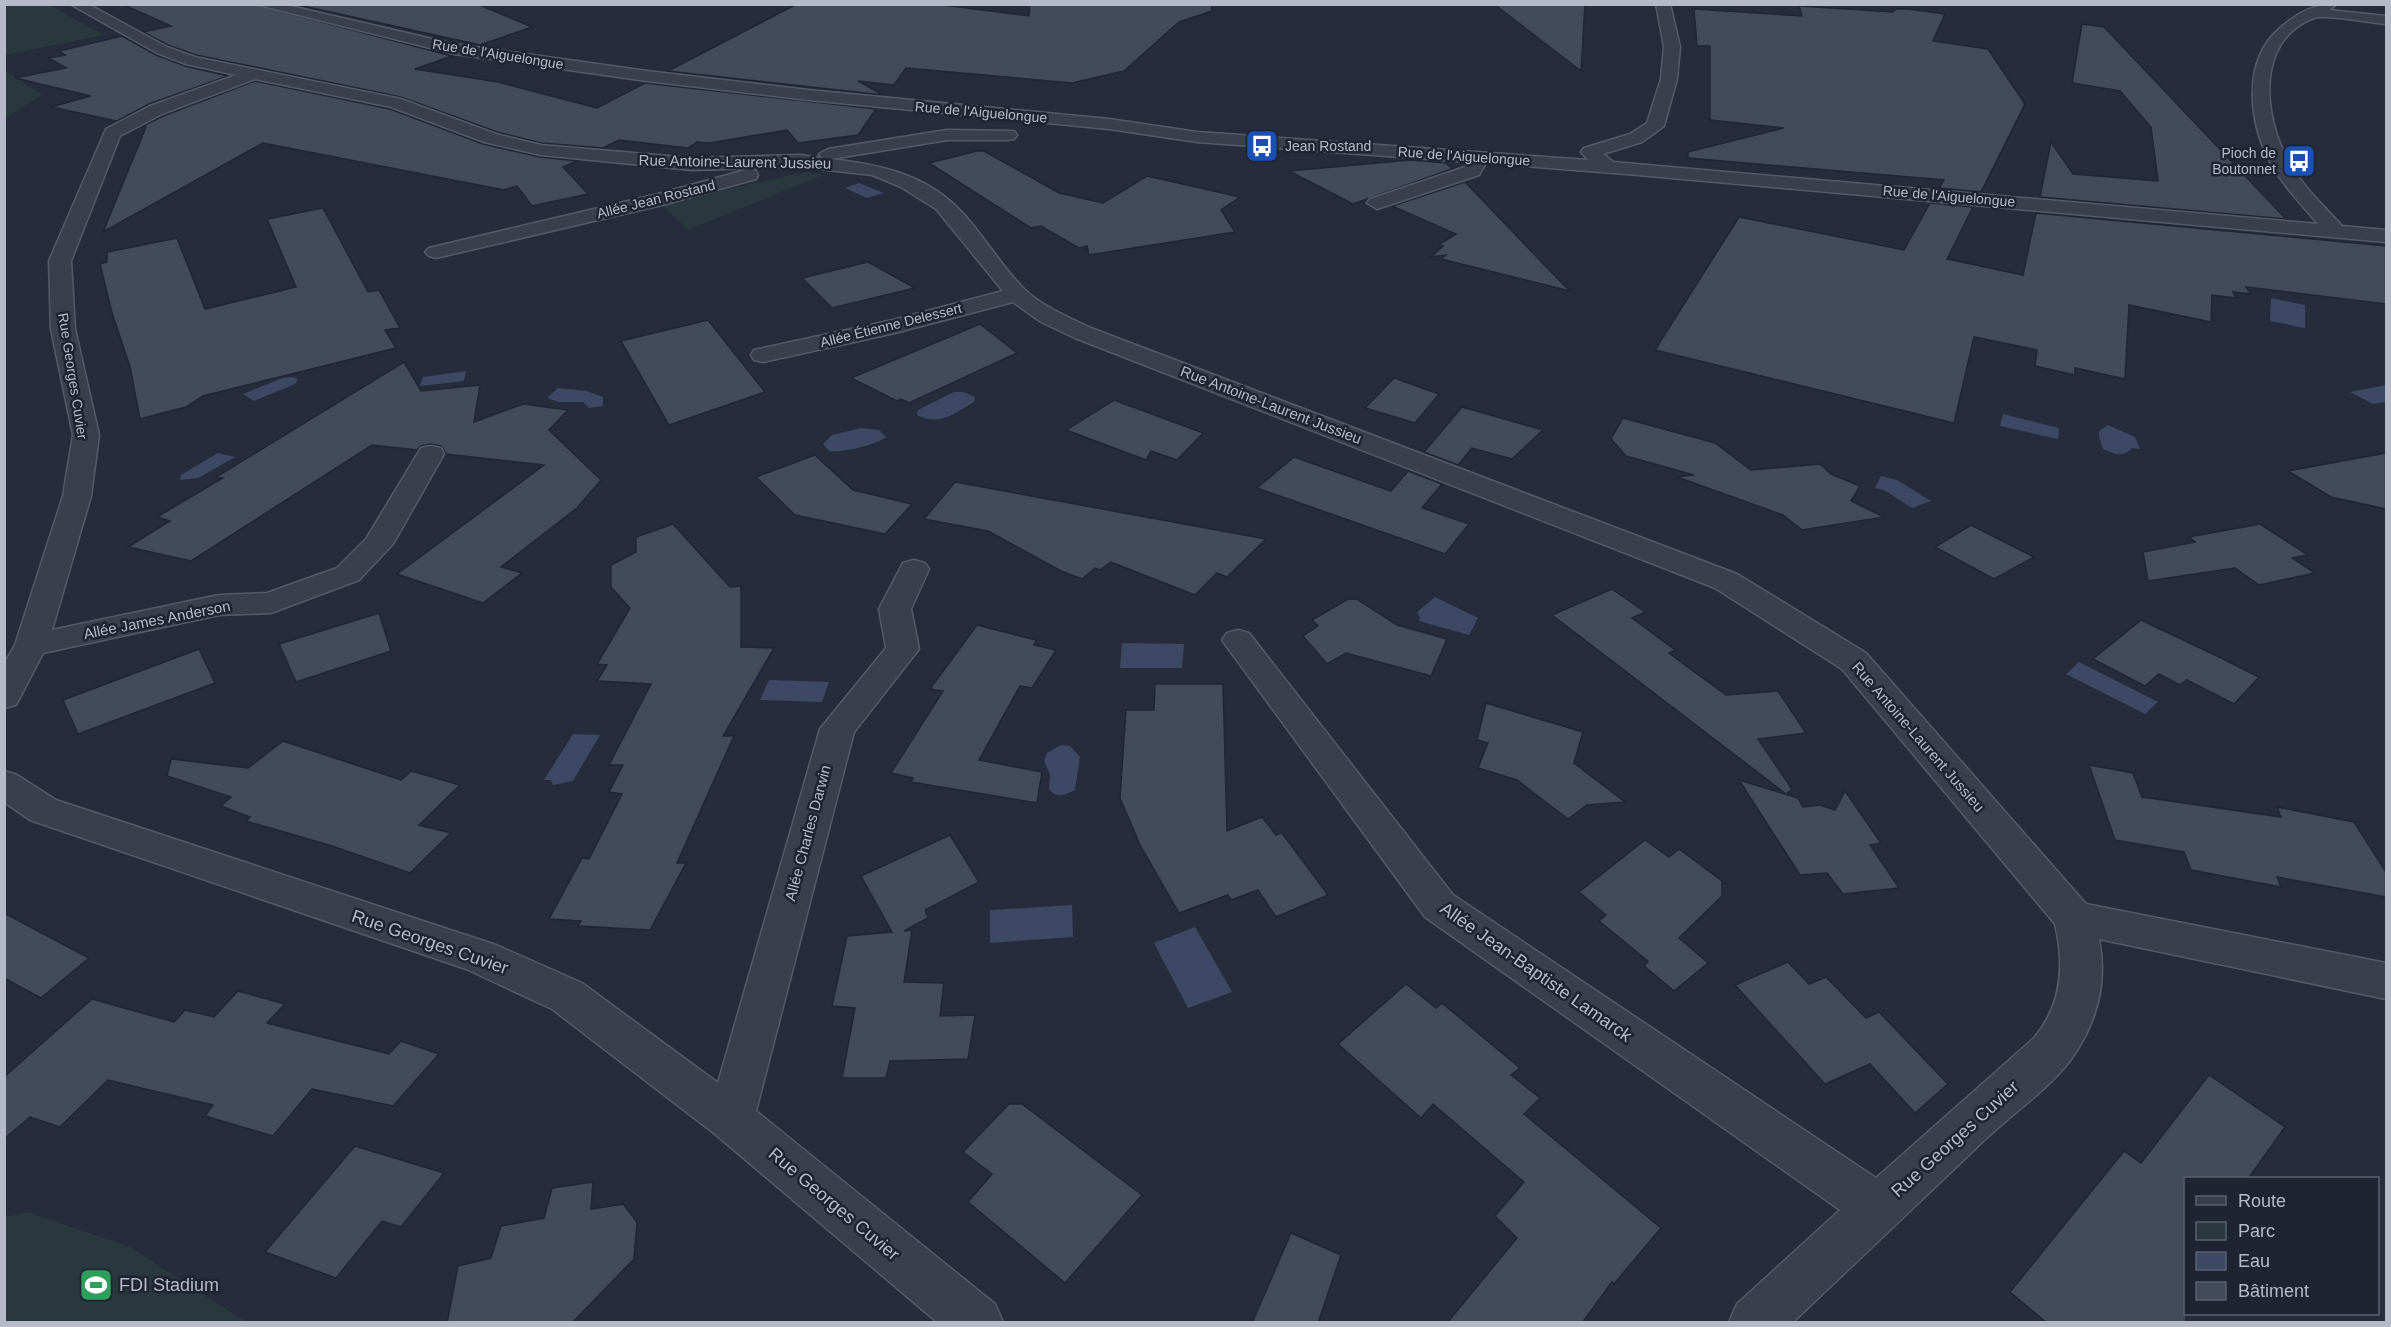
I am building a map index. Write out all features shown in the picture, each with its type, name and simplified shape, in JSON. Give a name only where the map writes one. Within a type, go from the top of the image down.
[{"type":"street","name":"Rue Antoine-Laurent Jussieu","points":[[77,4],[162,50],[191,61],[395,103],[490,138],[541,150],[692,164],[801,160],[860,166],[908,183],[943,206],[1017,294],[1049,317],[1083,333],[1726,581],[1854,661],[2074,918]]},
{"type":"street","name":"Rue de l'Aiguelongue","points":[[262,4],[377,33],[454,49],[624,73],[808,95],[1174,133],[1698,174],[2386,236]]},
{"type":"street","points":[[1555,163],[1636,138],[1655,126],[1669,79],[1672,47],[1663,4]]},
{"type":"street","points":[[2330,4],[2277,39],[2266,60],[2262,94],[2270,141],[2281,164],[2335,231]]},
{"type":"street","points":[[2314,13],[2386,20]]},
{"type":"street","name":"Rue Georges Cuvier","points":[[4,697],[31,645],[77,496],[86,435],[63,329],[60,261],[112,133],[156,110],[254,74]]},
{"type":"street","points":[[1064,138],[1108,134],[1132,127]]},
{"type":"street","points":[[1092,141],[1128,140],[1174,133]]},
{"type":"street","name":"Allée Jean Rostand","points":[[436,252],[662,199],[801,160],[912,140],[969,134],[1030,137]]},
{"type":"street","name":"Allée Jean Rostand","points":[[860,166],[867,157],[878,151],[912,140]]},
{"type":"street","points":[[1619,143],[1658,156],[1698,174]]},
{"type":"street","points":[[1590,152],[1612,167]]},
{"type":"street","points":[[1638,169],[1658,162],[1658,156]]},
{"type":"street","points":[[1377,203],[1472,171],[1478,157]]},
{"type":"street","name":"Allée Étienne Delessert","points":[[763,355],[895,326],[1017,294]]},
{"type":"street","name":"Allée James Anderson","points":[[31,645],[219,605],[271,603],[348,574],[378,544],[431,454]]},
{"type":"street","name":"Allée Charles Darwin","points":[[731,1119],[837,729],[903,649],[895,609],[914,569]]},
{"type":"street","name":"Allée Jean-Baptiste Lamarck","points":[[1238,640],[1438,906],[1878,1208]]},
{"type":"street","name":"Rue Georges Cuvier","points":[[4,784],[43,810],[481,957],[567,996],[731,1119],[977,1323]]},
{"type":"street","name":"Rue Georges Cuvier","points":[[1755,1323],[1878,1208],[2034,1069],[2066,1030],[2083,979],[2082,951],[2074,918]]},
{"type":"street","points":[[2074,918],[2386,981]]},
{"type":"green space","points":[[5,4],[49,5],[104,35],[5,55]]},
{"type":"green space","points":[[5,70],[42,95],[5,118]]},
{"type":"green space","points":[[805,172],[823,175],[688,230],[661,204]]},
{"type":"green space","name":"FDI Stadium","points":[[28,1212],[130,1247],[246,1322],[5,1322],[5,1217]]},
{"type":"water","points":[[859,183],[884,193],[867,198],[845,188]]},
{"type":"water","points":[[2271,298],[2305,305],[2305,328],[2270,321]]},
{"type":"water","points":[[466,371],[464,381],[420,386],[423,377]]},
{"type":"water","points":[[283,378],[298,379],[295,384],[254,401],[243,394]]},
{"type":"water","points":[[2386,385],[2386,402],[2373,404],[2350,392]]},
{"type":"water","points":[[558,388],[586,391],[603,397],[603,406],[589,408],[583,402],[559,402],[547,398]]},
{"type":"water","points":[[954,392],[963,392],[975,397],[974,402],[940,419],[933,420],[917,415],[918,410]]},
{"type":"water","points":[[2003,414],[2059,428],[2058,439],[2000,426]]},
{"type":"water","points":[[2108,425],[2135,437],[2140,449],[2132,448],[2125,453],[2118,454],[2103,449],[2099,431]]},
{"type":"water","points":[[861,428],[879,430],[886,437],[867,445],[842,451],[829,451],[823,444],[832,435]]},
{"type":"water","points":[[218,453],[235,457],[198,478],[180,480],[181,475]]},
{"type":"water","points":[[1881,476],[1897,480],[1931,501],[1912,508],[1884,490],[1875,488]]},
{"type":"water","points":[[1435,597],[1478,618],[1469,635],[1419,621],[1420,617],[1417,612]]},
{"type":"water","points":[[1122,643],[1184,644],[1182,668],[1120,668]]},
{"type":"water","points":[[2079,662],[2158,702],[2145,714],[2066,674]]},
{"type":"water","points":[[769,680],[829,682],[822,702],[760,700]]},
{"type":"water","points":[[573,734],[600,735],[573,781],[553,785],[551,780],[544,780]]},
{"type":"water","points":[[1061,745],[1070,746],[1080,757],[1075,790],[1061,795],[1049,789],[1050,775],[1044,760],[1047,753]]},
{"type":"water","points":[[1072,905],[1073,937],[990,943],[990,910]]},
{"type":"water","points":[[1195,927],[1232,992],[1188,1008],[1154,943]]},
{"type":"building","points":[[122,4],[253,4],[452,56],[415,69],[498,82],[597,108],[645,83],[876,109],[858,135],[798,143],[787,130],[710,143],[697,142],[688,148],[619,140],[603,148],[541,143],[497,132],[401,97],[196,55],[168,45],[143,32],[171,26]]},
{"type":"building","points":[[294,4],[477,4],[532,27],[480,45]]},
{"type":"building","points":[[797,4],[935,4],[1029,16],[1030,4],[1211,4],[1212,11],[1179,22],[1124,71],[1072,83],[906,68],[894,85],[858,81],[883,95],[668,71]]},
{"type":"building","points":[[1494,4],[1585,4],[1581,71]]},
{"type":"building","points":[[1799,6],[1893,12],[1896,9],[1908,9],[1945,14],[1933,41],[1988,49],[2025,104],[1981,192],[1939,188],[1944,180],[1688,158],[1688,152],[1784,128],[1710,120],[1710,46],[1697,46],[1694,9],[1802,16]]},
{"type":"building","points":[[2082,24],[2104,27],[2286,219],[2040,197],[2051,142],[2073,174],[2158,181],[2151,127],[2120,91],[2072,83]]},
{"type":"building","points":[[122,36],[156,55],[185,66],[228,76],[149,104],[117,121],[51,107],[91,96],[15,78],[66,68],[48,58],[65,55],[59,51]]},
{"type":"building","points":[[255,81],[390,109],[483,144],[540,157],[577,161],[563,167],[588,194],[532,206],[517,186],[504,190],[263,143],[103,232],[146,127],[143,126],[163,116]]},
{"type":"building","points":[[984,151],[1059,193],[1103,203],[1147,176],[1240,197],[1221,210],[1235,232],[1089,255],[1087,246],[1079,248],[1041,226],[1031,228],[929,163]]},
{"type":"building","points":[[1411,160],[1446,163],[1452,169],[1353,204],[1289,171]]},
{"type":"building","points":[[1465,182],[1570,291],[1441,259],[1446,255],[1431,257],[1443,246],[1438,245],[1456,234],[1392,206]]},
{"type":"building","points":[[1930,203],[1973,207],[1947,259],[2023,275],[2036,213],[2386,246],[2386,304],[2246,287],[2251,294],[2233,292],[2236,298],[2212,295],[2211,322],[2129,305],[2125,379],[2075,368],[2075,375],[2035,366],[2037,350],[1974,337],[1954,423],[1655,350],[1739,217],[1904,250]]},
{"type":"building","points":[[323,208],[368,292],[379,290],[400,328],[385,330],[396,348],[203,396],[186,407],[140,419],[130,367],[112,313],[100,264],[107,262],[107,252],[177,238],[205,309],[296,287],[267,219]]},
{"type":"building","points":[[868,262],[915,288],[832,308],[802,278]]},
{"type":"building","points":[[708,320],[765,392],[669,425],[621,341]]},
{"type":"building","points":[[980,324],[1017,353],[909,403],[901,399],[897,401],[851,378]]},
{"type":"building","points":[[404,362],[421,391],[480,385],[474,422],[523,404],[568,410],[549,430],[601,480],[577,508],[501,567],[522,573],[483,603],[397,574],[544,465],[446,454],[441,446],[431,444],[421,446],[417,450],[372,445],[191,561],[128,547],[170,521],[157,517],[223,478],[216,477]]},
{"type":"building","points":[[1394,378],[1439,394],[1415,423],[1365,408]]},
{"type":"building","points":[[1114,400],[1203,433],[1177,460],[1151,451],[1146,460],[1066,430]]},
{"type":"building","points":[[1462,407],[1543,430],[1512,459],[1472,448],[1458,465],[1424,452]]},
{"type":"building","points":[[1623,418],[1715,443],[1751,470],[1820,464],[1831,474],[1860,486],[1851,501],[1884,517],[1802,530],[1783,515],[1677,477],[1694,475],[1626,456],[1611,439]]},
{"type":"building","points":[[2386,453],[2386,509],[2331,497],[2288,471]]},
{"type":"building","points":[[815,455],[853,490],[912,504],[885,534],[795,515],[756,477]]},
{"type":"building","points":[[1294,457],[1391,491],[1408,471],[1442,484],[1422,508],[1469,524],[1445,554],[1257,488]]},
{"type":"building","points":[[955,482],[1266,539],[1227,577],[1217,573],[1195,595],[1111,562],[1100,570],[1095,568],[1082,579],[1061,571],[988,531],[924,519]]},
{"type":"building","points":[[673,524],[730,587],[741,586],[741,647],[774,648],[723,736],[734,736],[677,863],[686,863],[650,930],[578,926],[581,921],[549,919],[582,858],[589,859],[622,794],[609,792],[623,765],[609,765],[651,684],[597,681],[607,665],[597,664],[630,608],[611,587],[611,565],[636,552],[636,537]]},
{"type":"building","points":[[2260,524],[2308,555],[2292,558],[2315,573],[2259,585],[2235,568],[2148,581],[2143,552],[2195,542],[2189,537]]},
{"type":"building","points":[[1971,525],[2034,557],[1994,579],[1935,547]]},
{"type":"building","points":[[1612,589],[1645,612],[1632,618],[1675,650],[1669,653],[1726,695],[1778,691],[1806,733],[1758,739],[1792,789],[1786,794],[1552,615]]},
{"type":"building","points":[[1348,599],[1357,599],[1397,625],[1447,639],[1431,676],[1346,653],[1327,664],[1303,636],[1318,626],[1312,620]]},
{"type":"building","points":[[379,613],[391,651],[296,682],[279,644]]},
{"type":"building","points":[[2141,620],[2259,677],[2234,704],[2187,680],[2180,685],[2159,674],[2145,686],[2093,659]]},
{"type":"building","points":[[977,625],[1036,640],[1034,645],[1056,650],[1032,688],[1020,686],[979,760],[1042,772],[1037,803],[911,782],[913,778],[891,773],[943,691],[930,689]]},
{"type":"building","points":[[199,649],[215,683],[78,734],[63,700]]},
{"type":"building","points":[[1155,684],[1223,684],[1227,831],[1262,817],[1276,835],[1282,833],[1328,895],[1276,917],[1258,890],[1231,900],[1228,895],[1179,913],[1140,845],[1120,798],[1126,710],[1154,710]]},
{"type":"building","points":[[1486,703],[1583,732],[1574,763],[1625,802],[1587,805],[1568,819],[1517,780],[1478,768],[1488,743],[1477,740]]},
{"type":"building","points":[[283,741],[401,780],[411,771],[460,785],[419,825],[451,833],[410,873],[332,846],[246,821],[250,817],[221,806],[231,797],[167,776],[171,759],[248,768]]},
{"type":"building","points":[[2089,765],[2133,773],[2142,797],[2281,817],[2277,807],[2354,822],[2386,872],[2386,897],[2277,877],[2281,887],[2191,870],[2184,852],[2115,840]]},
{"type":"building","points":[[1739,780],[1798,798],[1803,807],[1820,805],[1835,810],[1845,791],[1881,843],[1870,845],[1899,888],[1843,894],[1827,873],[1800,875]]},
{"type":"building","points":[[950,835],[979,882],[925,910],[928,918],[904,931],[912,930],[904,982],[944,983],[940,1016],[975,1015],[968,1059],[890,1061],[886,1078],[842,1078],[855,1008],[832,1006],[847,936],[892,932],[861,876]]},
{"type":"building","points":[[1645,840],[1669,857],[1679,849],[1722,881],[1722,896],[1679,938],[1708,963],[1674,991],[1644,966],[1648,961],[1599,921],[1606,915],[1579,892]]},
{"type":"building","points":[[4,913],[89,958],[41,998],[4,978]]},
{"type":"building","points":[[1788,962],[1809,984],[1826,977],[1866,1018],[1879,1012],[1948,1084],[1915,1113],[1870,1064],[1825,1084],[1735,985]]},
{"type":"building","points":[[1406,984],[1436,1008],[1442,1003],[1520,1068],[1511,1075],[1540,1098],[1524,1114],[1661,1228],[1614,1284],[1612,1282],[1582,1323],[1447,1323],[1517,1238],[1495,1216],[1524,1182],[1433,1104],[1421,1118],[1338,1044]]},
{"type":"building","points":[[238,991],[285,1004],[267,1023],[389,1054],[401,1041],[439,1054],[393,1106],[312,1089],[273,1136],[205,1116],[213,1105],[108,1080],[60,1127],[30,1117],[4,1139],[4,1077],[92,999],[174,1022],[185,1010],[214,1017]]},
{"type":"building","points":[[2209,1075],[2285,1127],[2249,1177],[2184,1177],[2184,1315],[2186,1315],[2186,1323],[2047,1323],[2010,1292],[2124,1151],[2141,1163]]},
{"type":"building","points":[[1009,1104],[1022,1104],[1142,1195],[1065,1283],[968,1202],[992,1174],[963,1152]]},
{"type":"building","points":[[355,1146],[444,1173],[401,1227],[382,1221],[336,1278],[265,1252]]},
{"type":"building","points":[[593,1182],[591,1209],[623,1204],[637,1222],[634,1259],[572,1323],[447,1323],[458,1266],[491,1258],[501,1226],[544,1218],[552,1188]]},
{"type":"building","points":[[1291,1233],[1341,1255],[1318,1323],[1252,1323]]},
{"type":"place","name":"Jean Rostand","points":[[1262,146]]},
{"type":"place","name":"Pioch de Boutonnet","points":[[2299,161]]},
{"type":"place","name":"FDI Stadium","points":[[96,1285]]}]
